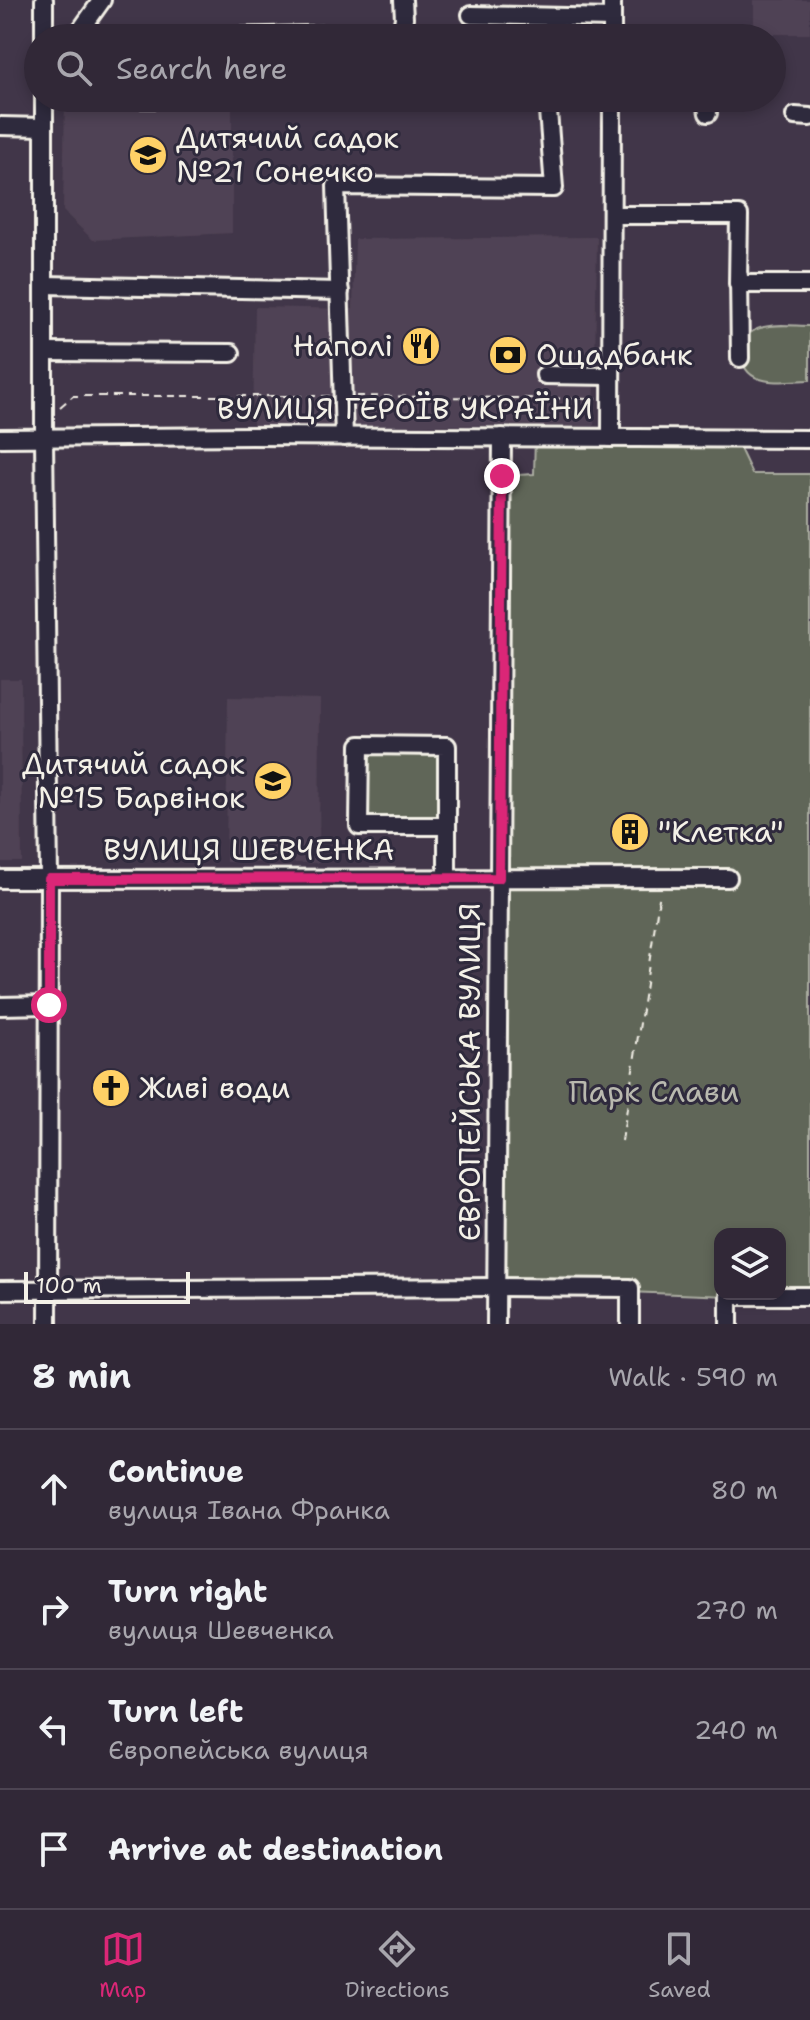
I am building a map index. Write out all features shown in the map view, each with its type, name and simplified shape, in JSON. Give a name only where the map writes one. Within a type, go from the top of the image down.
[{"type":"street","points":[[44,0],[44,24]]},
{"type":"street","points":[[85,24],[102,0]]},
{"type":"street","points":[[403,0],[403,24]]},
{"type":"street","points":[[612,0],[612,24]]},
{"type":"street","points":[[471,15],[612,18]]},
{"type":"street","points":[[44,112],[49,879],[48,1324]]},
{"type":"street","points":[[344,437],[336,186],[554,188],[548,112]]},
{"type":"street","points":[[611,438],[612,112]]},
{"type":"street","points":[[0,126],[44,127]]},
{"type":"street","points":[[612,215],[739,215]]},
{"type":"street","points":[[739,215],[738,284],[810,284]]},
{"type":"street","points":[[739,215],[740,358]]},
{"type":"street","points":[[44,285],[340,291]]},
{"type":"street","points":[[44,352],[231,353]]},
{"type":"street","points":[[545,375],[611,376]]},
{"type":"street","name":"ВУЛИЦЯ ГЕРОЇВ УКРАЇНИ","points":[[0,438],[44,429],[344,437],[810,439]]},
{"type":"street","name":"ЄВРОПЕЙСЬКА ВУЛИЦЯ","points":[[496,1324],[502,437]]},
{"type":"street","points":[[447,826],[359,826],[360,745],[447,746],[447,826],[447,878]]},
{"type":"street","name":"ВУЛИЦЯ ШЕВЧЕНКА","points":[[0,879],[728,878]]},
{"type":"street","points":[[0,1006],[49,1005]]},
{"type":"street","points":[[0,1290],[630,1288],[630,1324]]},
{"type":"street","points":[[729,1324],[729,1296],[810,1296]]},
{"type":"path","points":[[44,429],[73,396],[327,396]]},
{"type":"path","points":[[358,396],[611,400]]},
{"type":"path","points":[[622,1141],[662,878]]},
{"type":"shaded area","points":[[754,0],[810,0],[810,34],[786,34],[786,24],[754,24]]},
{"type":"shaded area","name":"Дитячий садок №21 Сонечко","points":[[65,112],[232,112],[232,233],[93,240],[63,211]]},
{"type":"shaded area","points":[[597,237],[594,426],[253,425],[255,307],[353,309],[355,239]]},
{"type":"shaded area","points":[[0,679],[21,679],[22,862],[0,862]]},
{"type":"shaded area","name":"Дитячий садок №15 Барвінок","points":[[228,697],[320,699],[319,863],[226,862]]},
{"type":"green space","points":[[772,326],[810,326],[810,380],[778,382],[760,379],[746,369],[742,362],[742,345],[752,332]]},
{"type":"green space","name":"Парк Слави","points":[[535,437],[735,438],[752,474],[810,474],[810,1296],[786,1296],[786,1228],[714,1228],[714,1295],[496,1287],[502,476],[534,474]]},
{"type":"green space","points":[[441,753],[443,821],[372,822],[364,815],[367,754]]},
{"type":"place","name":"Дитячий садок №21 Сонечко","points":[[148,155]]},
{"type":"place","name":"Наполі","points":[[421,346]]},
{"type":"place","name":"Ощадбанк","points":[[508,355]]},
{"type":"place","name":"Дитячий садок №15 Барвінок","points":[[273,781]]},
{"type":"place","name":"\"Клетка\"","points":[[630,832]]},
{"type":"place","name":"Живі води","points":[[111,1088]]},
{"type":"route","points":[[49,1005],[49,879],[499,878],[502,476]]}]
